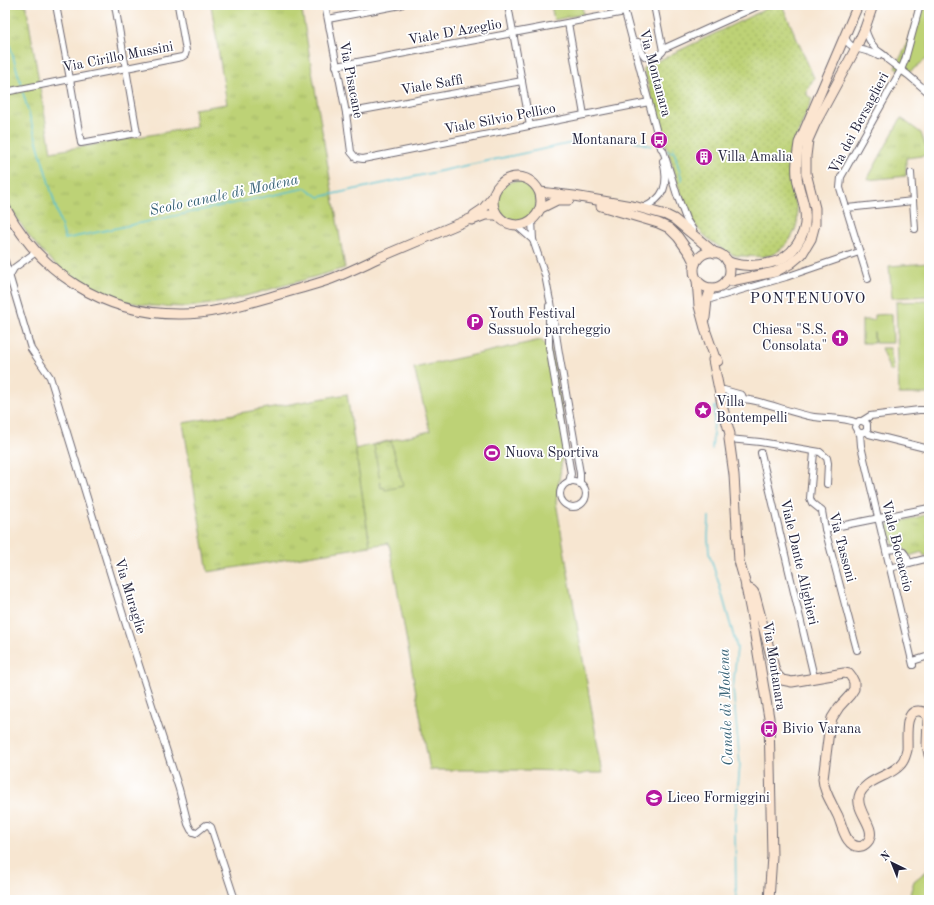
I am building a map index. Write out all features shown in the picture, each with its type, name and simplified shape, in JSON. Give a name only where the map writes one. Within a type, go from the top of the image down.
[{"type":"main road","points":[[540,192],[574,196],[642,208],[666,215],[674,219],[715,253],[722,256],[732,264],[760,265],[773,262],[786,256],[794,249],[805,227],[806,215],[797,177],[796,160],[799,143],[858,5]]},
{"type":"main road","points":[[726,281],[775,272],[790,264],[802,254],[811,239],[815,224],[815,208],[806,173],[808,140],[816,122],[856,48],[873,5]]},
{"type":"main road","points":[[470,219],[483,209],[493,197],[500,183],[507,178],[515,176],[530,180],[536,185],[542,200],[537,215],[532,220],[522,225],[516,225],[509,224],[497,215],[494,209],[493,197]]},
{"type":"main road","points":[[540,208],[557,200],[582,201],[658,223],[669,228],[678,237],[695,264]]},
{"type":"main road","points":[[5,207],[20,233],[36,252],[64,278],[86,292],[114,304],[142,312],[179,314],[205,312],[247,303],[331,279],[470,219],[472,220],[485,215],[497,215]]},
{"type":"main road","points":[[715,253],[707,253],[703,255],[695,264],[695,275],[701,284],[711,288],[719,286],[726,281],[730,272],[727,261]]},
{"type":"main road","name":"Via Montanara","points":[[697,280],[699,306],[715,358],[713,360],[734,434],[729,439],[734,475],[739,556],[753,624],[769,723],[772,856],[769,900]]},
{"type":"main road","name":"Via Montanara","points":[[704,325],[707,300],[711,288]]},
{"type":"main road","points":[[746,588],[754,591],[756,595],[772,663],[775,671],[782,680],[792,682],[844,673],[849,674],[854,682],[854,689],[832,718],[823,779],[827,795],[846,838],[852,844],[859,846],[864,845],[870,838],[869,828],[859,805],[860,795],[868,785],[896,769],[902,763],[907,751],[909,718],[917,711],[923,711],[928,718],[927,745],[929,755]]},
{"type":"street","points":[[56,5],[81,143],[137,133],[115,5]]},
{"type":"street","name":"Via Cirillo Mussini","points":[[5,92],[182,57],[185,55],[186,51],[178,5]]},
{"type":"street","name":"Via Pisacane","points":[[325,5],[346,113],[351,152],[356,158]]},
{"type":"street","points":[[328,19],[401,5]]},
{"type":"street","points":[[508,5],[530,126]]},
{"type":"street","points":[[632,41],[638,42],[644,55],[649,58],[657,56],[663,51],[654,5]]},
{"type":"street","points":[[663,48],[760,5]]},
{"type":"street","name":"Via dei Bersaglieri","points":[[868,279],[840,188],[841,177],[901,70],[920,5]]},
{"type":"street","name":"Viale D'Azeglio","points":[[336,66],[568,23],[624,8]]},
{"type":"street","name":"Via Montanara","points":[[624,8],[661,148],[660,150],[666,177],[664,188],[656,200],[642,208]]},
{"type":"street","points":[[568,23],[584,115]]},
{"type":"street","points":[[865,28],[868,39],[876,50],[887,57],[888,60],[929,93]]},
{"type":"street","points":[[846,34],[845,37],[849,44],[856,48],[874,52],[886,61],[888,60]]},
{"type":"street","name":"Viale Saffi","points":[[346,113],[522,81]]},
{"type":"street","name":"Viale Silvio Pellico","points":[[356,158],[363,159],[649,102]]},
{"type":"street","name":"Via Montanara","points":[[661,148],[664,150],[681,208],[693,230],[693,235]]},
{"type":"street","points":[[911,173],[915,228]]},
{"type":"street","points":[[847,208],[913,201]]},
{"type":"street","points":[[532,220],[533,240],[545,275],[551,302],[580,473],[580,484]]},
{"type":"street","points":[[516,225],[533,240]]},
{"type":"street","points":[[10,275],[14,268],[36,252]]},
{"type":"street","points":[[707,300],[786,277],[859,252]]},
{"type":"street","name":"Via Muraglie","points":[[5,261],[31,349],[52,382],[179,789],[188,824],[191,830],[196,833],[206,825],[211,827],[235,900]]},
{"type":"street","points":[[550,300],[549,347],[571,474],[569,482],[564,486],[561,492],[561,496],[562,501],[572,507],[580,504],[585,498],[586,492],[584,487],[580,484],[569,482]]},
{"type":"street","points":[[724,396],[743,398],[814,417],[859,422],[864,421],[867,424],[869,434],[929,449]]},
{"type":"street","points":[[867,430],[860,433],[856,430],[856,428],[859,422],[870,416],[929,410]]},
{"type":"street","name":"Viale Boccaccio","points":[[860,433],[861,446],[913,663],[929,656]]},
{"type":"street","points":[[729,439],[760,442],[820,452],[827,458],[827,484]]},
{"type":"street","name":"Via Tassoni","points":[[814,452],[810,498],[812,502],[822,510],[825,529],[857,650]]},
{"type":"street","name":"Viale Dante Alighieri","points":[[761,453],[814,677]]},
{"type":"street","points":[[825,529],[929,508]]},
{"type":"street","points":[[886,550],[901,550],[905,554],[909,563]]},
{"type":"street","points":[[890,568],[929,558]]},
{"type":"green space","points":[[5,5],[26,5],[51,152],[196,127],[194,109],[227,104],[211,5],[301,5],[345,268],[224,302],[188,307],[151,306],[118,300],[93,289],[68,275],[46,256],[29,236],[11,209],[5,192]]},
{"type":"green space","points":[[551,5],[582,5],[583,14],[554,20]]},
{"type":"green space","points":[[774,5],[782,5],[814,78],[807,90],[807,95],[812,99],[796,140],[792,157],[791,177],[797,211],[797,224],[792,237],[783,248],[777,252],[771,255],[756,257],[738,256],[728,252],[705,236],[692,221],[685,208],[643,68]]},
{"type":"green space","points":[[921,5],[929,5],[929,57],[907,74],[895,67],[906,47]]},
{"type":"green space","points":[[901,118],[921,133],[929,155],[906,158],[906,176],[867,180]]},
{"type":"green space","points":[[521,181],[528,184],[534,190],[537,201],[536,209],[528,218],[521,221],[513,221],[506,218],[498,209],[497,197],[500,190],[509,182]]},
{"type":"green space","points":[[929,263],[929,296],[892,298],[889,266]]},
{"type":"green space","points":[[929,301],[929,394],[899,394],[896,302]]},
{"type":"green space","points":[[892,314],[893,343],[875,343],[874,332],[874,343],[862,343],[862,320],[874,320],[874,315]]},
{"type":"green space","points":[[541,340],[551,350],[566,432],[556,502],[603,773],[587,773],[578,775],[560,771],[430,770],[389,543],[370,546],[355,449],[430,431],[414,368]]},
{"type":"green space","points":[[881,348],[890,348],[894,371],[890,371]]},
{"type":"green space","points":[[347,394],[370,546],[208,572],[183,423]]},
{"type":"green space","points":[[391,441],[403,486],[385,490],[384,487],[381,488],[374,445]]},
{"type":"green space","points":[[929,514],[929,555],[924,556],[922,552],[909,556],[903,549],[894,547],[887,525]]},
{"type":"green space","points":[[929,869],[929,900],[908,900],[914,881]]},
{"type":"waterway","name":"Scolo canale di Modena","points":[[5,29],[21,84]]},
{"type":"waterway","name":"Scolo canale di Modena","points":[[23,93],[65,239],[306,188],[319,197],[572,143],[614,139],[632,140],[651,146]]},
{"type":"waterway","name":"Canale di Modena","points":[[673,147],[682,180]]},
{"type":"waterway","name":"Canale di Modena","points":[[667,151],[674,152]]},
{"type":"waterway","name":"Canale di Modena","points":[[712,449],[715,406]]},
{"type":"waterway","name":"Canale di Modena","points":[[709,517],[709,553],[737,648],[733,689],[740,764],[735,821],[736,900]]},
{"type":"place","name":"Montanara I","points":[[659,140]]},
{"type":"place","name":"Villa Amalia","points":[[704,157]]},
{"type":"place","name":"Youth Festival Sassuolo parcheggio","points":[[475,322]]},
{"type":"place","name":"Chiesa \"S.S. Consolata\"","points":[[840,338]]},
{"type":"place","name":"Villa Bontempelli","points":[[703,410]]},
{"type":"place","name":"Nuova Sportiva","points":[[492,453]]},
{"type":"place","name":"Bivio Varana","points":[[769,729]]},
{"type":"place","name":"Liceo Formiggini","points":[[654,798]]},
{"type":"district","name":"PONTENUOVO","points":[[808,299]]}]
